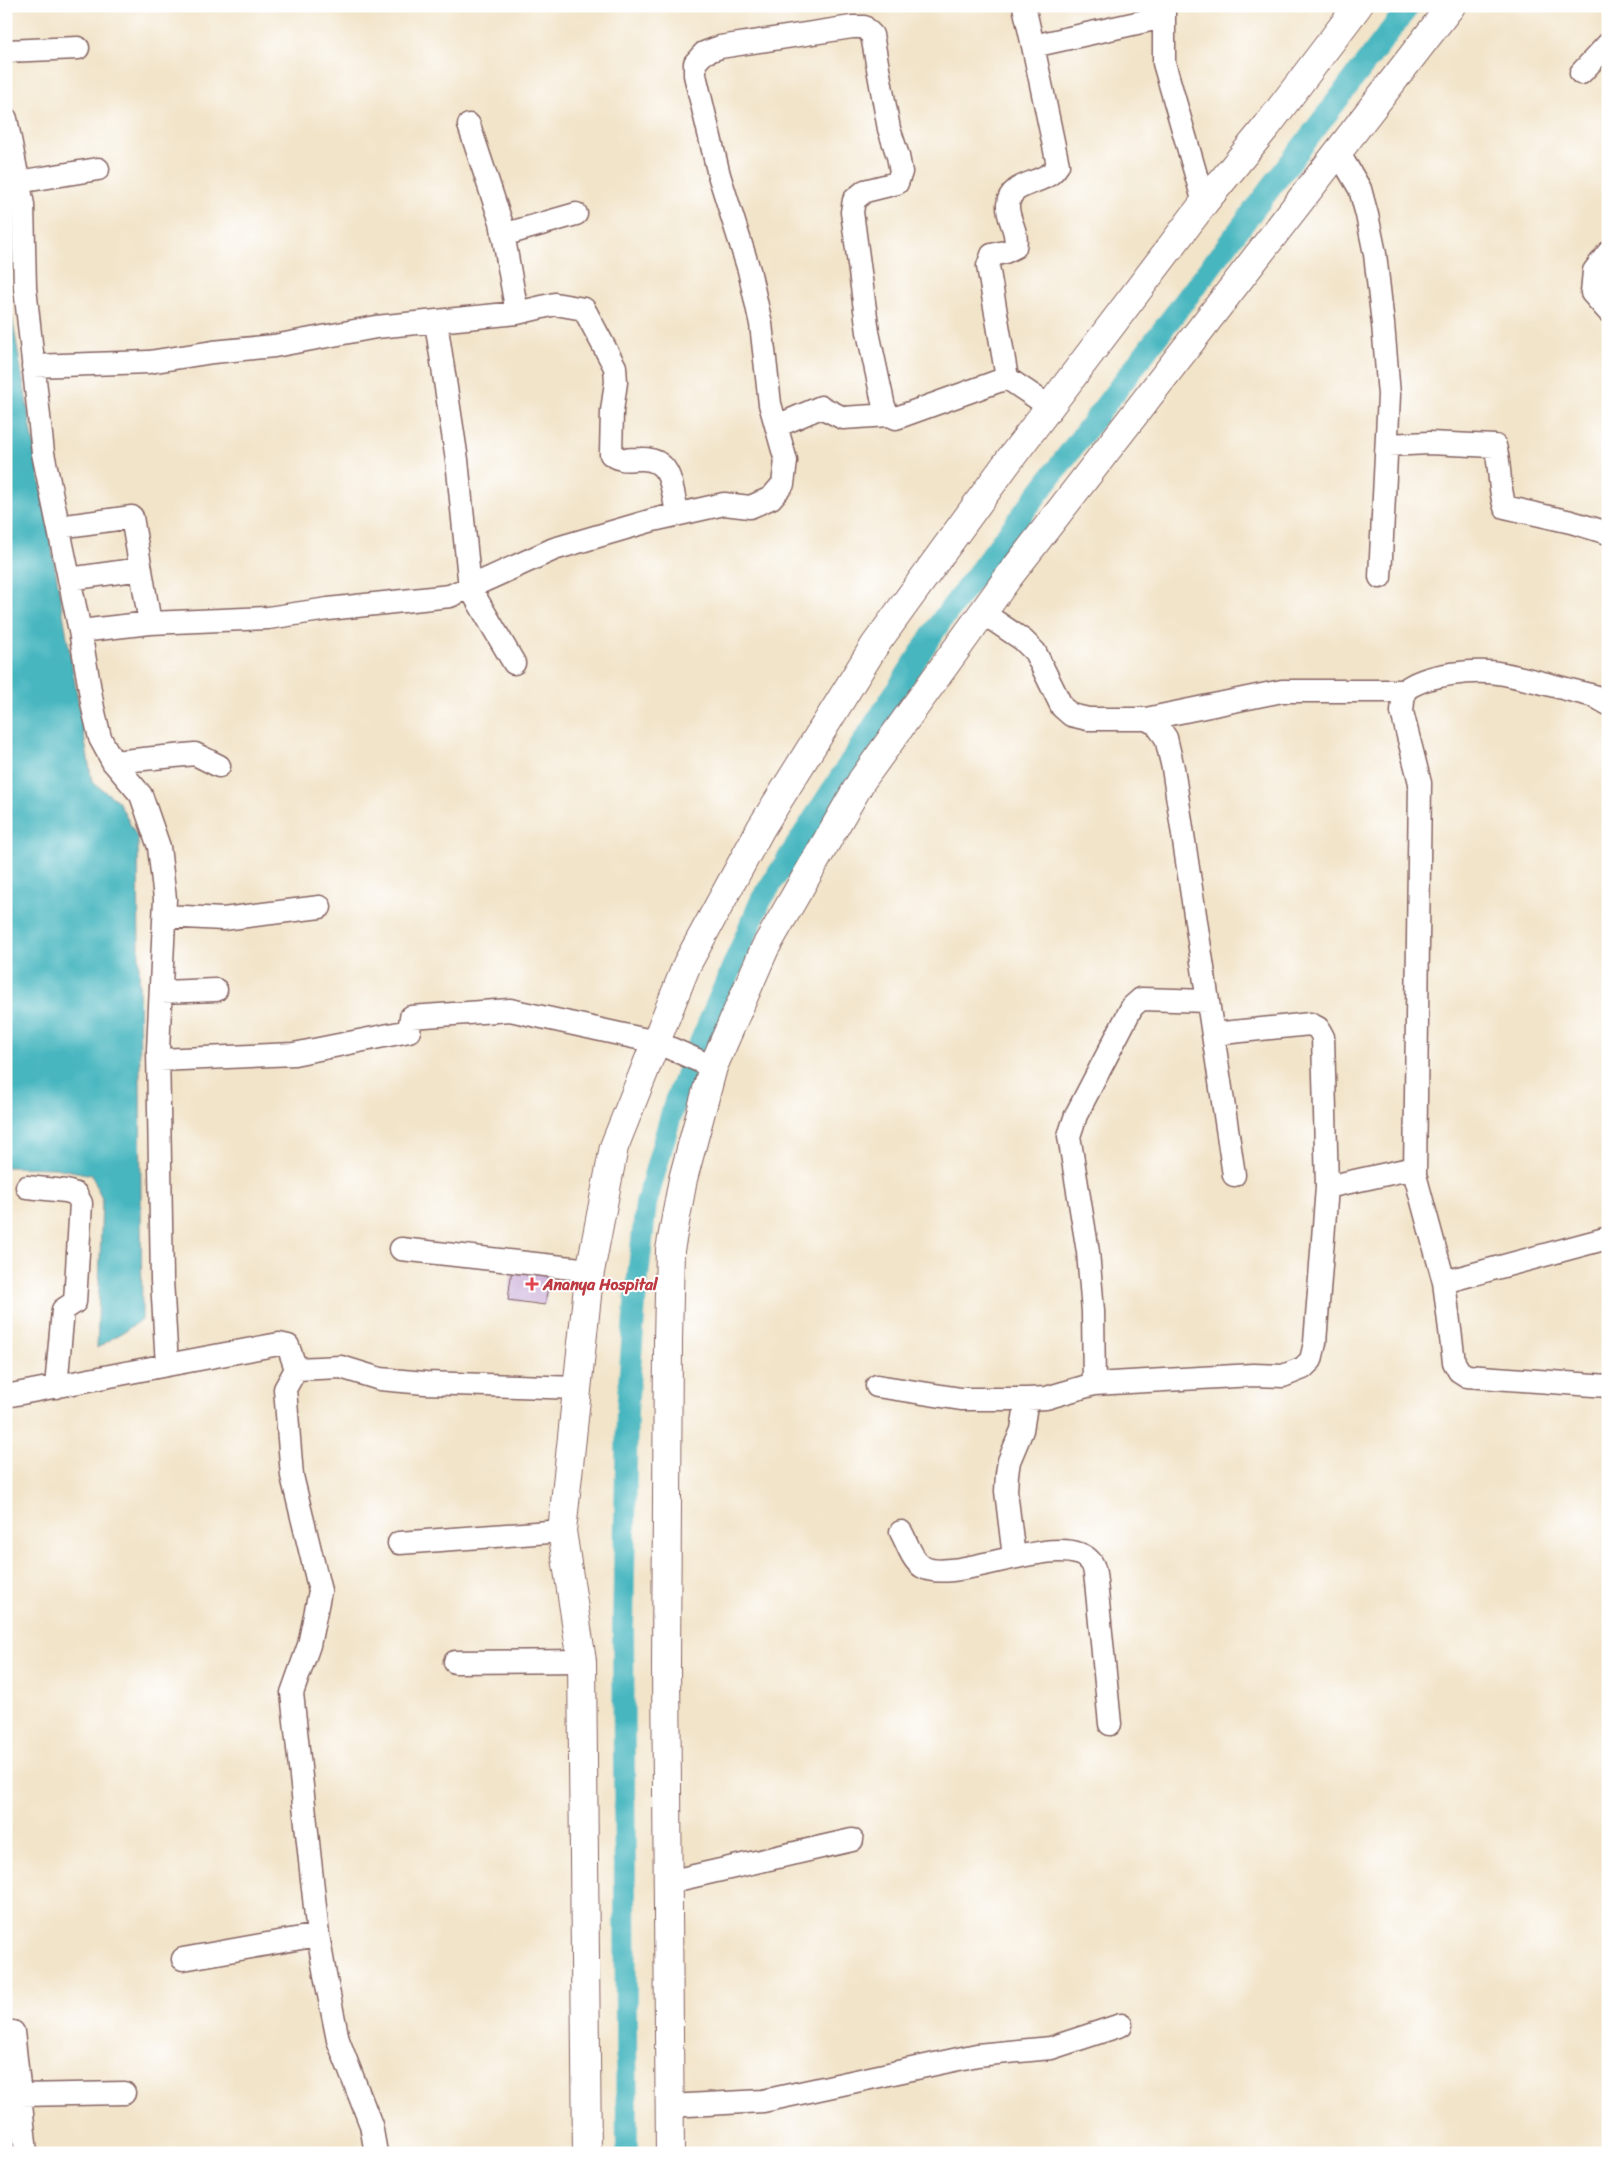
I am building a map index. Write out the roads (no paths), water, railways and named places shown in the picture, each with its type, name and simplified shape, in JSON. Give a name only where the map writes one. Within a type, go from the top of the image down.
[{"type":"street","points":[[1024,6],[1058,166],[1052,174],[1015,190],[1008,199],[1007,211],[1018,238],[1015,247],[992,255],[988,266],[1007,378],[1050,407]]},
{"type":"street","points":[[588,2153],[582,1661],[562,1531],[590,1270],[614,1148],[664,1046],[687,964],[761,828],[875,645],[1050,407],[1204,203],[1358,6]]},
{"type":"street","points":[[670,2153],[666,1647],[670,1250],[683,1179],[708,1065],[765,948],[862,780],[983,613],[1451,6]]},
{"type":"street","points":[[1033,46],[1164,12],[1164,63],[1204,203]]},
{"type":"street","points":[[80,631],[150,623],[268,618],[328,609],[450,596],[554,549],[677,514],[724,504],[750,507],[772,498],[783,484],[786,461],[770,404],[761,324],[749,270],[708,135],[695,75],[695,63],[704,53],[720,47],[852,27],[864,27],[872,35],[889,129],[901,172],[897,183],[865,191],[854,200],[852,212],[868,332],[884,408],[889,415]]},
{"type":"street","points":[[1581,74],[1608,44]]},
{"type":"street","points":[[6,51],[78,48]]},
{"type":"street","points":[[6,118],[23,205],[25,288],[43,453],[100,738],[113,762],[141,795],[159,847],[165,899],[159,1060],[162,1280],[167,1365]]},
{"type":"street","points":[[469,125],[501,222],[517,313]]},
{"type":"street","points":[[1338,152],[1360,189],[1374,254],[1389,395],[1380,577]]},
{"type":"street","points":[[18,182],[98,169]]},
{"type":"street","points":[[503,235],[576,214]]},
{"type":"street","points":[[1608,253],[1594,271],[1592,293],[1608,311]]},
{"type":"street","points":[[34,366],[150,362],[213,352],[274,346],[376,327],[517,313],[555,304],[584,308],[615,367],[616,382],[612,412],[611,454],[622,461],[652,459],[663,466],[670,480],[677,514]]},
{"type":"street","points":[[436,322],[457,460],[470,588],[514,663]]},
{"type":"street","points":[[776,426],[821,407],[842,418],[889,415],[896,418],[1007,378]]},
{"type":"street","points":[[1388,445],[1429,443],[1495,446],[1500,463],[1501,497],[1505,507],[1571,522],[1608,533]]},
{"type":"street","points":[[58,527],[132,517],[150,623]]},
{"type":"street","points":[[69,579],[141,569]]},
{"type":"street","points":[[983,613],[1022,640],[1035,652],[1062,708],[1071,715],[1088,719],[1146,719],[1282,691],[1404,691],[1422,680],[1456,673],[1502,674],[1594,696],[1608,704]]},
{"type":"street","points":[[1404,691],[1402,712],[1420,783],[1415,1175],[1444,1282],[1454,1362],[1459,1371],[1467,1376],[1608,1386]]},
{"type":"street","points":[[1146,719],[1156,724],[1166,738],[1173,768],[1234,1175]]},
{"type":"street","points":[[113,762],[196,754],[219,766]]},
{"type":"street","points":[[165,916],[224,919],[320,907]]},
{"type":"street","points":[[161,992],[216,990]]},
{"type":"street","points":[[1094,1384],[1093,1311],[1089,1262],[1069,1136],[1076,1115],[1132,1007],[1141,999],[1208,1001]]},
{"type":"street","points":[[159,1060],[294,1054],[409,1031],[411,1017],[510,1010],[664,1046],[708,1065]]},
{"type":"street","points":[[877,1386],[961,1399],[1027,1400],[1046,1398],[1094,1384],[1253,1375],[1283,1376],[1303,1368],[1311,1360],[1315,1343],[1327,1187],[1323,1037],[1318,1028],[1310,1024],[1213,1034]]},
{"type":"street","points":[[1327,1187],[1405,1170],[1415,1175]]},
{"type":"street","points":[[27,1187],[66,1191],[76,1194],[81,1203],[75,1302],[62,1310],[56,1387]]},
{"type":"street","points":[[1444,1282],[1608,1238]]},
{"type":"street","points":[[401,1249],[590,1270]]},
{"type":"street","points":[[6,1396],[279,1344],[288,1346],[296,1369],[285,1390],[292,1476],[320,1591],[309,1645],[292,1693],[318,1935],[338,2040],[370,2125],[376,2153]]},
{"type":"street","points":[[296,1369],[341,1367],[380,1379],[425,1383],[577,1388]]},
{"type":"street","points":[[1014,1557],[1006,1491],[1007,1474],[1009,1461],[1022,1430],[1027,1400]]},
{"type":"street","points":[[399,1543],[562,1531]]},
{"type":"street","points":[[901,1532],[922,1567],[934,1571],[946,1571],[1014,1557],[1072,1551],[1083,1555],[1091,1561],[1095,1576],[1110,1724]]},
{"type":"street","points":[[455,1662],[582,1661]]},
{"type":"street","points":[[668,1882],[852,1840]]},
{"type":"street","points":[[183,1959],[318,1935]]},
{"type":"street","points":[[670,2106],[763,2101],[977,2055],[1051,2048],[1121,2025]]},
{"type":"street","points":[[13,2032],[26,2153]]},
{"type":"street","points":[[20,2095],[124,2093]]},
{"type":"water","points":[[6,282],[92,782],[118,801],[138,839],[142,1320],[97,1348],[102,1199],[92,1175],[55,1168],[6,1167]]},
{"type":"waterway","points":[[627,2153],[623,1628],[627,1411],[635,1303],[646,1204],[675,1101],[761,900],[941,621],[1409,6]]},
{"type":"place","name":"Ananya Hospital","points":[[532,1284]]}]
